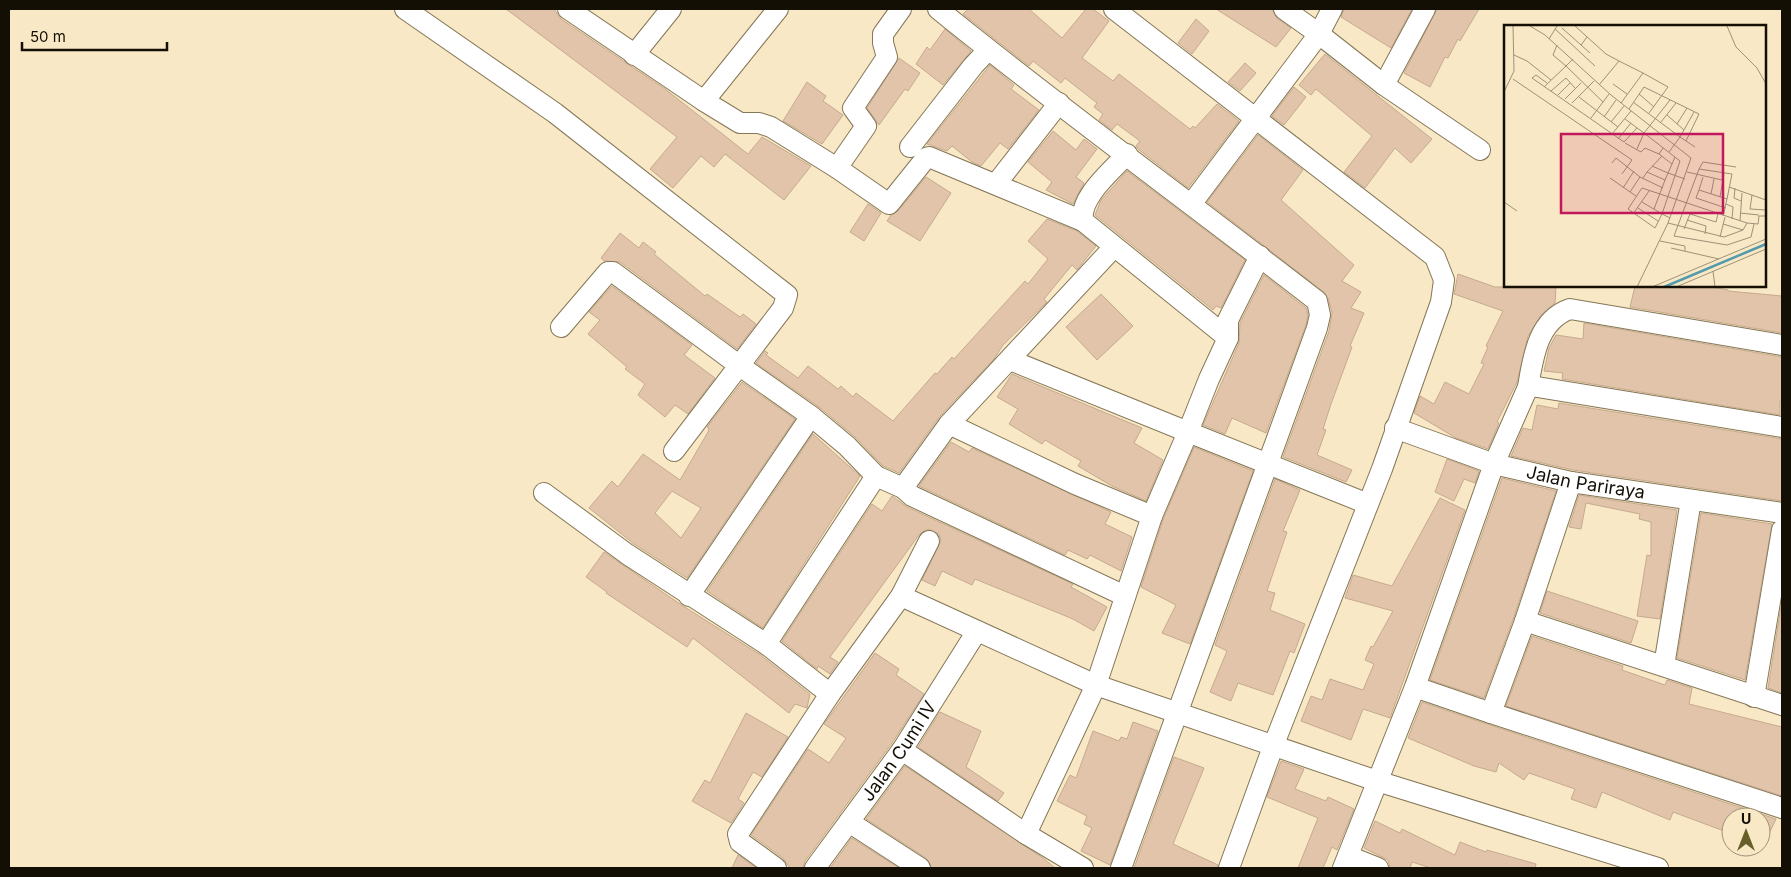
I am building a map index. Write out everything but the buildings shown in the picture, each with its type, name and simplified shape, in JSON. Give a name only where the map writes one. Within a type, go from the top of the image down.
[{"type":"street","points":[[406,9],[555,113],[787,295],[783,308],[674,451]]},
{"type":"street","points":[[568,9],[634,55],[740,123],[759,123],[771,127],[837,168],[889,204],[910,150],[973,66],[988,50]]},
{"type":"street","points":[[634,55],[672,9]]},
{"type":"street","points":[[704,101],[778,9]]},
{"type":"street","points":[[837,168],[866,126],[853,108],[887,57],[883,43],[883,34],[901,9]]},
{"type":"street","points":[[938,9],[988,50],[1192,203],[1317,301],[1320,315],[1268,465],[1215,604],[1121,868]]},
{"type":"street","points":[[1114,9],[1435,257],[1444,280],[1444,288],[1368,504],[1274,744],[1230,868]]},
{"type":"street","points":[[1284,9],[1384,85],[1480,150]]},
{"type":"street","points":[[1192,203],[1319,34],[1332,9]]},
{"type":"street","points":[[1384,85],[1425,9]]},
{"type":"street","points":[[996,184],[1059,103]]},
{"type":"street","points":[[910,150],[934,157],[1083,221],[1228,338]]},
{"type":"street","points":[[1083,221],[1082,212],[1085,201],[1127,154]]},
{"type":"street","points":[[902,488],[949,424],[1114,247]]},
{"type":"street","points":[[1026,834],[1096,685],[1152,516],[1228,338],[1228,320],[1260,256]]},
{"type":"street","points":[[562,327],[608,272],[611,272],[811,416],[847,446],[876,476],[902,488],[912,496],[1125,596]]},
{"type":"street","points":[[1378,868],[1345,862],[1414,687],[1494,464],[1528,387],[1531,366],[1542,333],[1553,317],[1570,309],[1782,345]]},
{"type":"street","points":[[1010,360],[1368,504]]},
{"type":"street","points":[[1528,387],[1782,427]]},
{"type":"street","points":[[690,596],[811,416]]},
{"type":"street","points":[[949,424],[1075,484],[1152,516]]},
{"type":"street","name":"Jalan Pariraya","points":[[1395,428],[1494,464],[1571,482],[1782,513]]},
{"type":"street","points":[[766,644],[876,476]]},
{"type":"street","points":[[1491,713],[1571,482]]},
{"type":"street","points":[[544,493],[627,554],[766,644],[830,694]]},
{"type":"street","points":[[1664,666],[1691,500]]},
{"type":"street","points":[[1754,697],[1782,530]]},
{"type":"street","points":[[776,868],[740,842],[738,834],[830,694],[901,596],[929,541]]},
{"type":"street","points":[[901,596],[1096,685],[1274,744],[1377,781],[1658,868]]},
{"type":"street","points":[[1524,621],[1782,705]]},
{"type":"street","name":"Jalan Cumi IV","points":[[815,868],[902,750],[977,631]]},
{"type":"street","points":[[1414,687],[1782,808]]},
{"type":"street","points":[[902,750],[1026,834],[1083,868]]},
{"type":"street","points":[[849,822],[920,868]]}]
